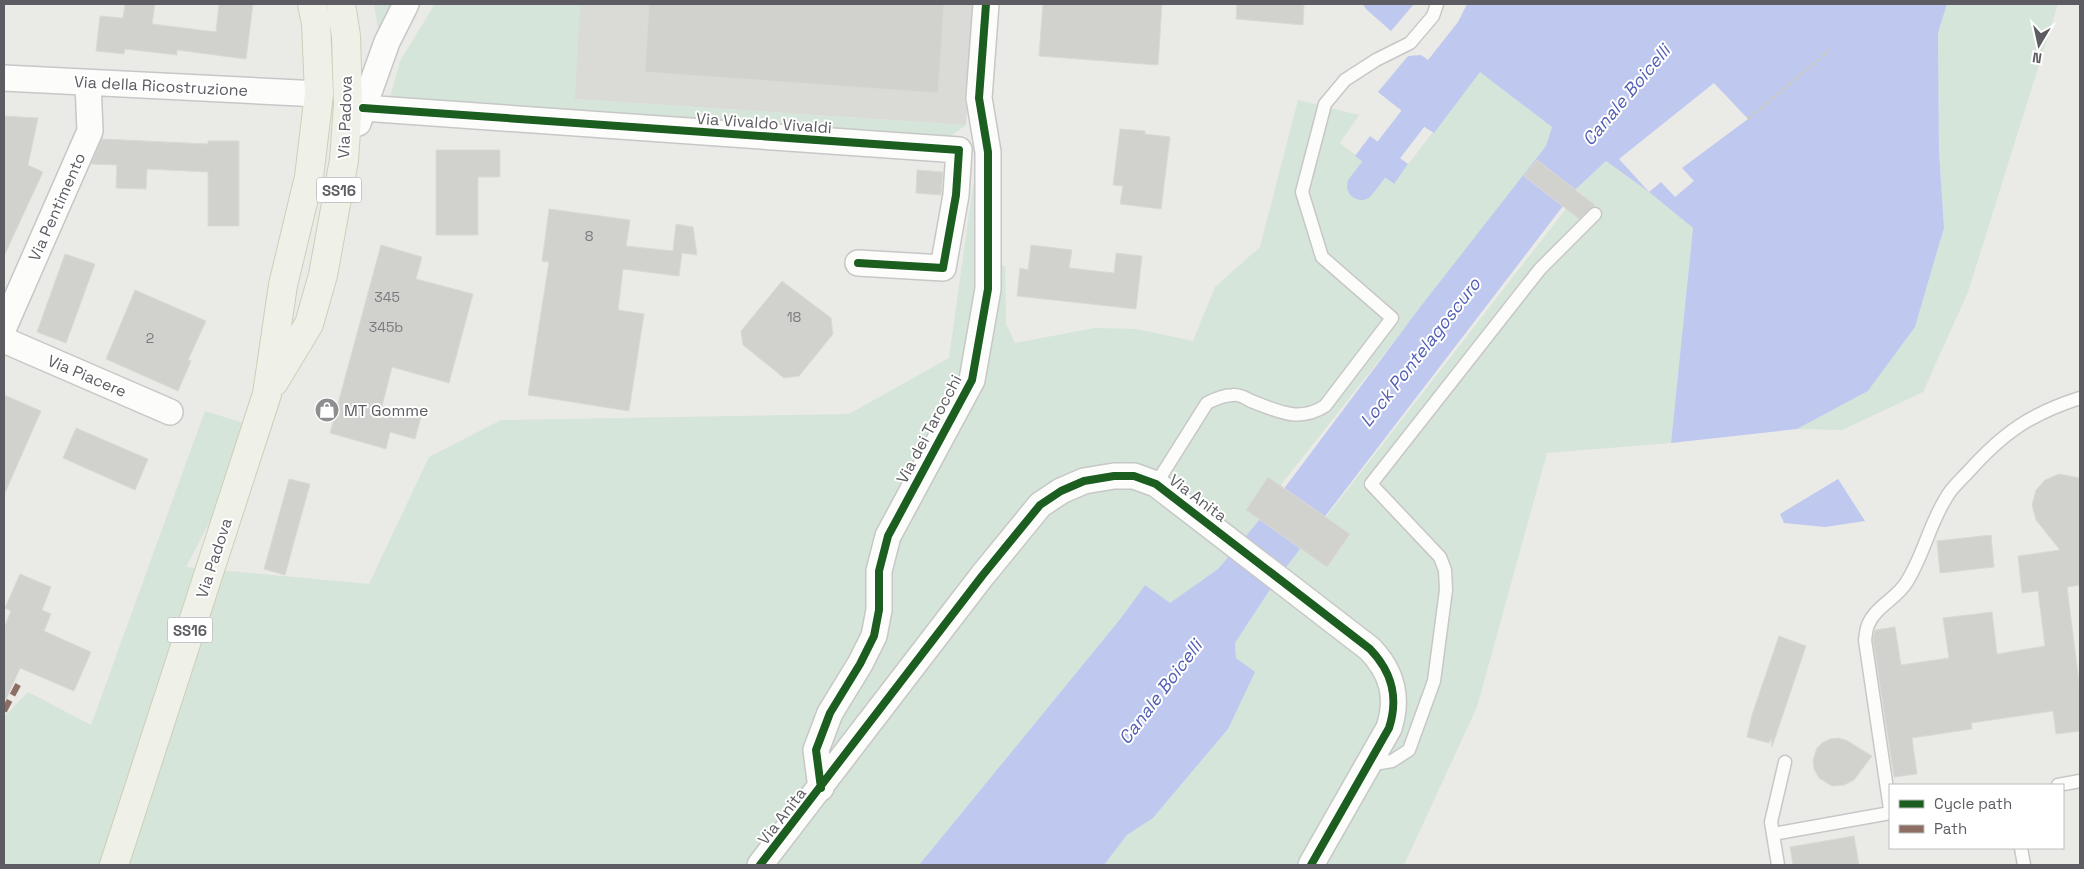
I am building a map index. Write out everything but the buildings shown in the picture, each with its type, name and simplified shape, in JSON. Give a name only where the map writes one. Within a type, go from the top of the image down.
[{"type":"main road","name":"Via Padova","points":[[114,865],[267,394],[283,285],[309,177],[319,94],[316,22],[312,4]]},
{"type":"main road","name":"Via Padova","points":[[267,394],[309,324],[323,275],[356,106],[341,4]]},
{"type":"main road","points":[[319,94],[356,106]]},
{"type":"street","points":[[356,106],[406,4]]},
{"type":"street","name":"Via dei Tarocchi","points":[[821,788],[816,750],[830,713],[860,664],[874,636],[879,610],[879,571],[888,536],[972,380],[988,289],[988,152],[979,98],[986,4]]},
{"type":"street","name":"Via della Ricostruzione","points":[[4,78],[319,94]]},
{"type":"street","name":"Via Pentimento","points":[[4,327],[90,131],[88,82]]},
{"type":"street","name":"Via Vivaldo Vivaldi","points":[[356,106],[988,152]]},
{"type":"street","points":[[858,264],[943,268],[956,195],[959,150]]},
{"type":"street","name":"Via Piacere","points":[[4,340],[170,412]]},
{"type":"street","name":"Via Anita","points":[[760,865],[982,576],[1040,505],[1061,490],[1084,481],[1114,476],[1134,476],[1156,484],[1220,531],[1379,658],[1393,692],[1394,710],[1389,728],[1311,865]]},
{"type":"lane","points":[[1156,484],[1207,402],[1221,396],[1235,394],[1281,412],[1299,415],[1314,413],[1325,406],[1392,318],[1322,257],[1302,192],[1325,104],[1344,80],[1376,60],[1410,43],[1433,16],[1437,4]]},
{"type":"lane","points":[[1368,765],[1392,761],[1409,750],[1434,681],[1446,590],[1445,570],[1440,557],[1371,484],[1540,269],[1595,214]]},
{"type":"lane","points":[[1889,802],[1865,640],[1868,625],[1881,608],[1903,588],[1917,565],[1946,497],[1991,447],[2021,424],[2051,408],[2080,398]]},
{"type":"lane","points":[[1778,865],[1771,822],[1785,762]]},
{"type":"lane","points":[[2064,784],[2080,782]]},
{"type":"lane","points":[[1773,834],[1889,814]]},
{"type":"lane","points":[[2021,849],[2024,865]]},
{"type":"path","points":[[1748,119],[1830,50]]},
{"type":"shaded area","points":[[580,4],[973,4],[966,125],[574,99]]},
{"type":"green space","points":[[374,4],[395,4],[379,34]]},
{"type":"green space","points":[[435,4],[580,4],[575,99],[966,125],[944,141],[389,102],[400,61]]},
{"type":"green space","points":[[1947,4],[2058,4],[1968,292],[1923,392],[1842,430],[1797,429],[1868,391],[1915,327],[1944,228],[1939,151],[1938,33]]},
{"type":"green space","points":[[1480,71],[1552,127],[1546,146],[1537,160],[1280,486],[1268,478],[1246,509],[1259,520],[1218,569],[1170,604],[1145,585],[1121,618],[919,865],[4,865],[4,717],[28,692],[91,725],[205,411],[259,428],[186,567],[369,584],[429,457],[501,420],[849,414],[949,358],[973,185],[980,184],[979,265],[1005,266],[1006,324],[1015,343],[1095,328],[1136,329],[1193,341],[1215,287],[1260,247],[1298,100],[1359,115],[1340,143],[1393,184]]},
{"type":"green space","points":[[1606,161],[1649,192],[1693,228],[1671,443],[1547,453],[1477,707],[1404,865],[1104,865],[1127,835],[1153,818],[1228,729],[1236,658],[1235,643],[1277,579],[1300,548],[1327,566],[1350,534],[1326,517],[1566,209],[1582,222],[1595,205],[1576,189]]},
{"type":"water","points":[[1363,4],[1414,4],[1391,31],[1366,9]]},
{"type":"water","points":[[1467,4],[1947,4],[1938,33],[1939,151],[1944,228],[1915,327],[1868,391],[1797,429],[1671,443],[1693,228],[1649,192],[1606,161],[1576,189],[1277,579],[1235,643],[1236,658],[1255,672],[1228,729],[1153,818],[1127,835],[1104,865],[919,865],[1121,618],[1145,585],[1170,603],[1218,569],[1271,506],[1421,306],[1546,146],[1552,127],[1480,72],[1434,133],[1412,119],[1378,92],[1408,56],[1421,55],[1428,60],[1458,22]]},
{"type":"water","points":[[1370,136],[1408,164],[1394,184],[1355,156]]},
{"type":"water","points":[[1838,479],[1865,521],[1825,527],[1784,523],[1780,514]]},
{"type":"pier","points":[[1714,83],[1748,119],[1682,168],[1694,181],[1675,197],[1661,182],[1649,192],[1619,159]]},
{"type":"waterway","points":[[1361,186],[1435,90]]},
{"type":"marked path","points":[[4,711],[20,681]]},
{"type":"cycle path","points":[[821,788],[816,750],[830,713],[860,664],[874,636],[879,610],[879,571],[888,536],[972,380],[988,289],[988,152],[979,98],[986,4]]},
{"type":"cycle path","points":[[363,108],[959,150],[956,195],[943,268],[858,263]]},
{"type":"cycle path","points":[[760,865],[982,576],[1040,505],[1061,491],[1084,481],[1114,476],[1134,476],[1156,484],[1370,649],[1384,667],[1392,686],[1393,695],[1392,717],[1389,728],[1311,865]]},
{"type":"place","name":"MT Gomme","points":[[327,410]]},
{"type":"water label","name":"Canale Boicelli","points":[[1626,95]]},
{"type":"water label","name":"Lock Pontelagoscuro","points":[[1420,352]]},
{"type":"water label","name":"Canale Boicelli","points":[[1160,692]]}]
